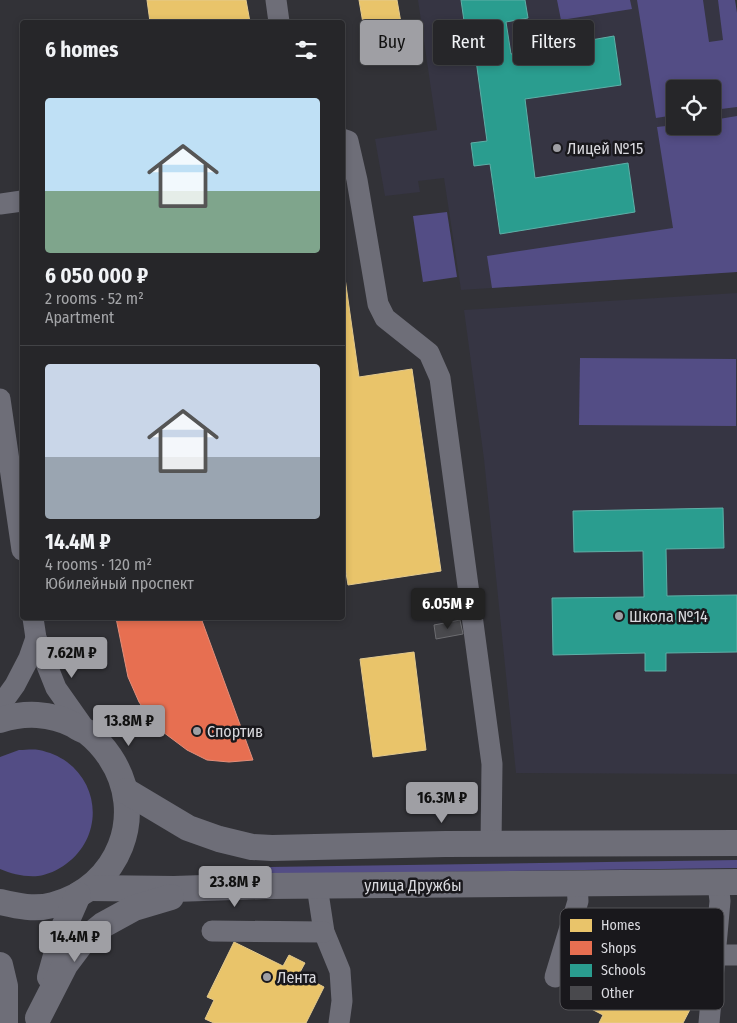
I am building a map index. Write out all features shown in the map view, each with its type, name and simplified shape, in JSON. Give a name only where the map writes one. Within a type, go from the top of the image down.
[{"type":"main road","points":[[0,720],[12,716],[38,714],[64,720],[87,732],[105,749],[118,769],[126,791],[128,818],[122,845],[109,869],[84,891],[52,905],[24,907],[0,902]]},
{"type":"main road","points":[[126,791],[188,828],[219,839],[252,847],[327,848],[491,844],[737,843]]},
{"type":"main road","name":"улица Дружбы","points":[[84,891],[317,886],[727,882]]},
{"type":"main road","points":[[37,1020],[65,965],[83,942],[103,924],[134,908],[201,888]]},
{"type":"main road","points":[[37,1020],[64,927],[84,891]]},
{"type":"main road","points":[[0,965],[5,986],[5,1023]]},
{"type":"street","points":[[276,0],[279,20]]},
{"type":"street","points":[[345,140],[348,141],[357,180],[378,304],[385,318],[429,353],[440,378],[492,764],[491,844]]},
{"type":"street","points":[[0,204],[20,201]]},
{"type":"street","points":[[0,399],[20,536]]},
{"type":"street","points":[[0,706],[15,685],[29,658],[34,628]]},
{"type":"street","points":[[34,628],[56,688],[87,732]]},
{"type":"street","points":[[719,908],[727,882]]},
{"type":"street","points":[[576,908],[578,901],[577,884]]},
{"type":"street","points":[[317,886],[324,932],[340,972],[342,1001],[339,1023]]},
{"type":"street","points":[[212,931],[324,932]]},
{"type":"street","points":[[724,955],[737,955]]},
{"type":"street","points":[[555,977],[560,960]]},
{"type":"street","points":[[709,1023],[710,1010]]},
{"type":"shaded area","name":"Лицей №15","points":[[418,0],[735,0],[737,13],[737,272],[461,290],[444,178],[418,181],[420,192],[385,196],[375,139],[437,130],[423,34],[423,20],[421,20]]},
{"type":"shaded area","points":[[557,0],[630,0],[632,9],[561,20]]},
{"type":"shaded area","points":[[637,0],[703,0],[709,42],[723,40],[718,0],[735,0],[737,13],[737,107],[721,109],[721,80],[666,80],[666,116],[656,118]]},
{"type":"shaded area","points":[[737,116],[737,272],[492,288],[487,256],[673,228],[657,127],[666,126],[666,135],[721,135],[721,119]]},
{"type":"shaded area","points":[[447,212],[457,277],[423,282],[413,216]]},
{"type":"shaded area","name":"Школа №14","points":[[737,293],[737,774],[516,773],[484,459],[464,310]]},
{"type":"shaded area","points":[[580,358],[736,359],[736,426],[579,425]]},
{"type":"shaded area","points":[[19,750],[39,750],[54,754],[67,762],[87,785],[91,799],[93,813],[91,828],[78,854],[60,868],[41,875],[23,876],[0,869],[0,757]]},
{"type":"shaded area","points":[[737,860],[737,868],[267,874],[267,867]]},
{"type":"building: Homes","points":[[147,0],[246,0],[250,20],[150,20]]},
{"type":"building: Homes","points":[[359,0],[397,0],[401,20],[362,20]]},
{"type":"building: Homes","points":[[345,278],[359,377],[412,369],[441,571],[348,585],[345,566]]},
{"type":"building: Homes","points":[[414,652],[426,750],[373,757],[360,659]]},
{"type":"building: Homes","points":[[234,942],[283,966],[289,955],[305,963],[299,974],[324,987],[306,1023],[214,1023],[205,1019],[214,1000],[207,997]]},
{"type":"building: Homes","points":[[593,1010],[690,1010],[683,1023],[599,1023],[603,1015]]},
{"type":"building: Shops","points":[[116,620],[202,620],[253,760],[229,762],[207,760],[187,750],[163,732],[149,717],[139,702],[128,677]]},
{"type":"building: Schools","points":[[461,0],[525,0],[528,18],[506,22],[511,54],[513,54],[513,65],[594,65],[594,39],[614,36],[621,85],[525,99],[535,178],[628,163],[635,212],[500,234],[490,164],[474,166],[471,143],[487,141],[477,65],[503,65],[503,20],[464,20]]},
{"type":"building: Schools","points":[[723,508],[724,548],[666,549],[667,596],[737,595],[737,652],[666,653],[666,671],[645,671],[645,653],[553,655],[552,598],[644,597],[643,551],[574,552],[573,511]]},
{"type":"building: Other","points":[[460,620],[463,634],[436,639],[434,625]]},
{"type":"place","name":"Лицей №15","points":[[557,148]]},
{"type":"place","name":"Школа №14","points":[[619,616]]},
{"type":"place","name":"Спортив","points":[[197,731]]},
{"type":"place","name":"Лента","points":[[267,977]]}]
